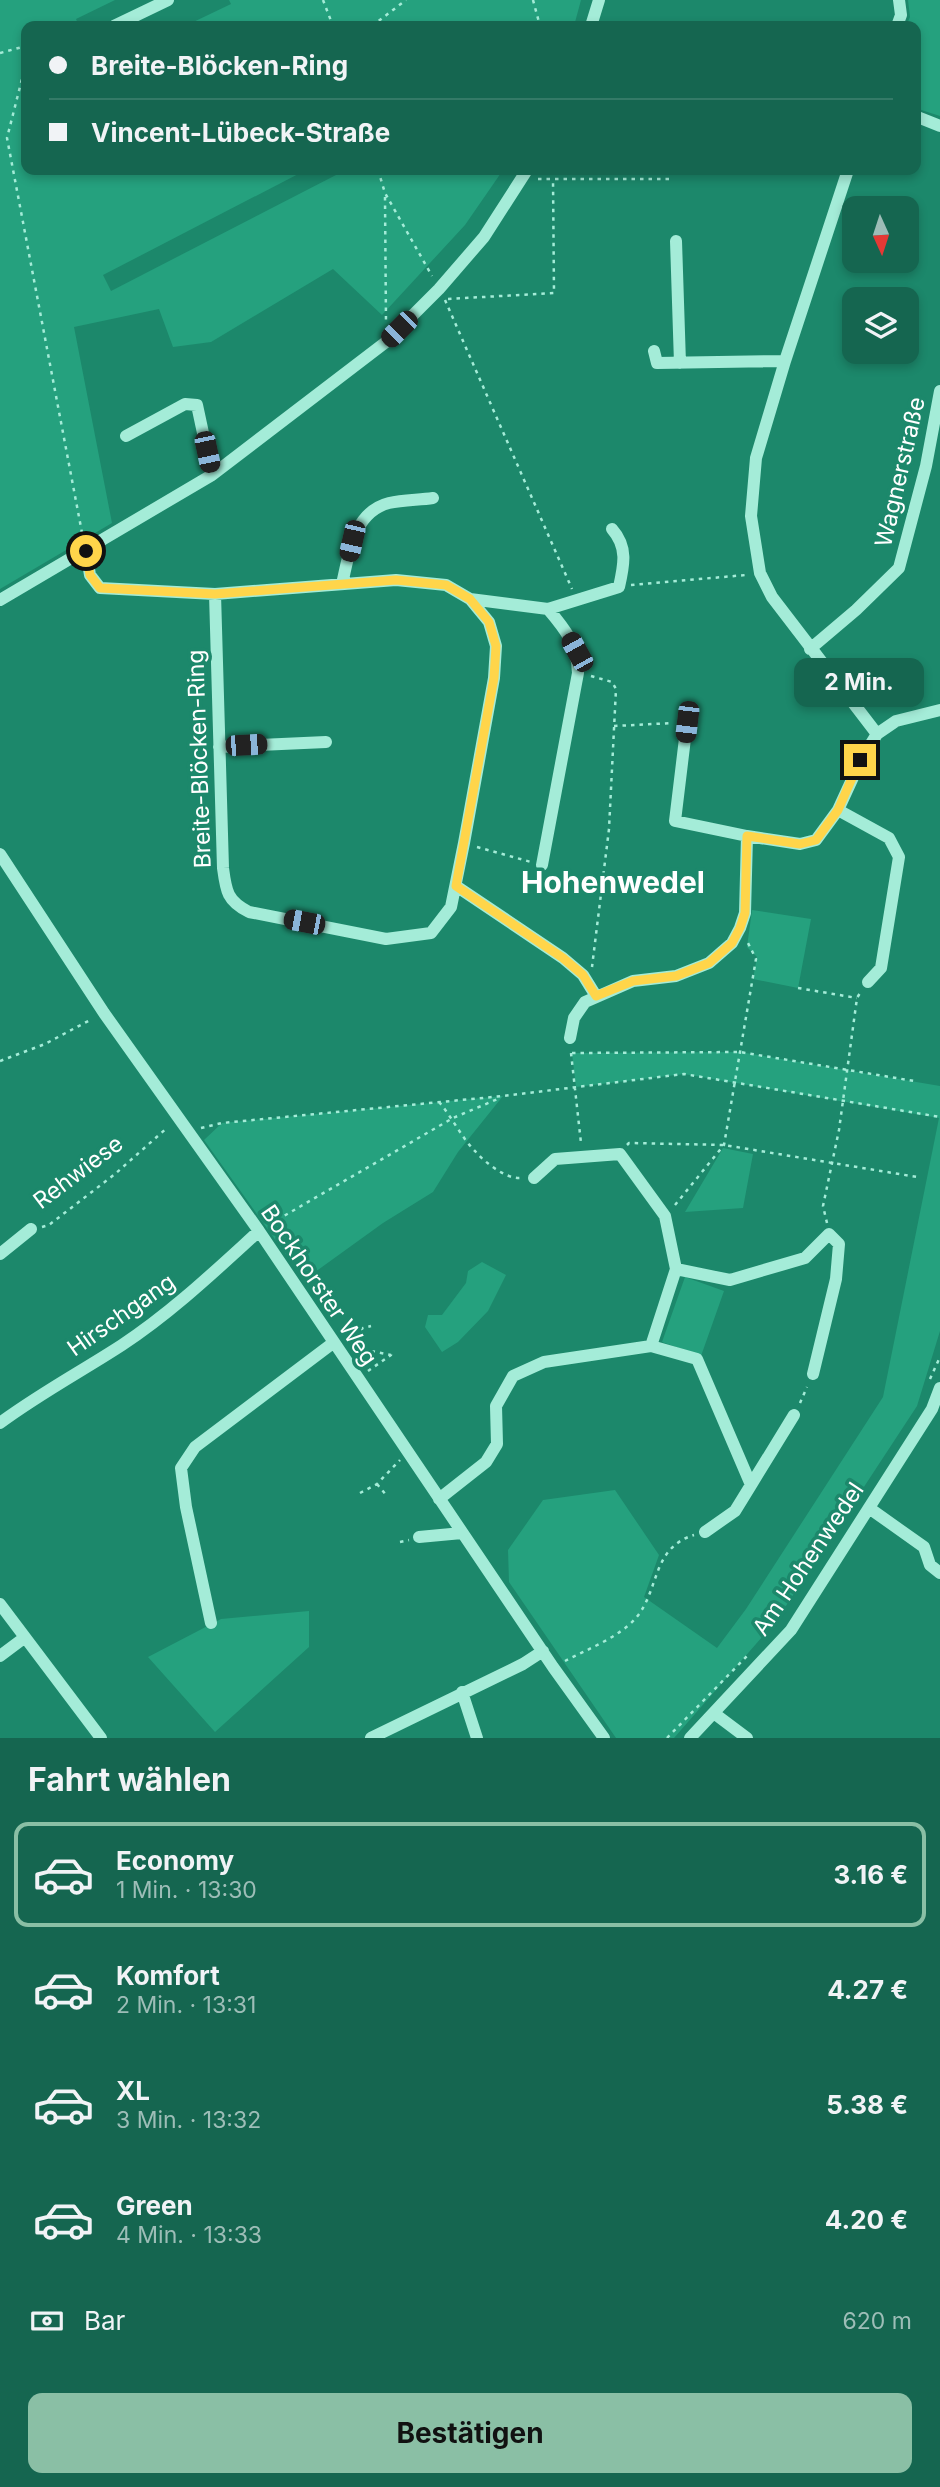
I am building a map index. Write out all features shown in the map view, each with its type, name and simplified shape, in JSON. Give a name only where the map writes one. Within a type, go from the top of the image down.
[{"type":"street","points":[[124,21],[168,0]]},
{"type":"street","points":[[593,21],[599,0]]},
{"type":"street","points":[[899,0],[901,15],[899,21]]},
{"type":"street","points":[[921,118],[940,126]]},
{"type":"street","points":[[0,600],[212,475],[386,342],[439,289],[484,237],[523,175]]},
{"type":"street","points":[[846,175],[756,458],[751,516],[760,573],[772,597],[877,734]]},
{"type":"street","points":[[676,241],[680,363]]},
{"type":"street","points":[[654,351],[657,363],[785,361]]},
{"type":"street","name":"Wagnerstraße","points":[[810,649],[856,610],[899,568],[926,466],[940,391]]},
{"type":"street","points":[[126,436],[185,404],[197,405],[212,475]]},
{"type":"street","points":[[342,584],[352,541],[359,525],[371,513],[386,504],[433,498]]},
{"type":"street","points":[[470,599],[548,609],[576,598],[619,587],[624,564],[622,541],[612,530]]},
{"type":"street","name":"Breite-Blöcken-Ring","points":[[86,551],[90,575],[100,588],[215,594],[396,580],[446,585],[470,599],[489,622],[496,646],[494,678],[451,907],[431,933],[386,939],[249,912],[234,905],[225,887],[223,868],[215,594]]},
{"type":"street","points":[[542,866],[578,673],[577,652],[563,626],[548,609]]},
{"type":"street","points":[[687,722],[675,821],[800,844],[816,840],[838,810],[860,760],[877,734],[896,721],[940,710]]},
{"type":"street","points":[[219,747],[326,742]]},
{"type":"street","points":[[838,810],[890,838],[899,857],[881,968],[868,982]]},
{"type":"street","points":[[569,1038],[574,1018],[593,992],[633,981],[676,976],[709,963],[732,943],[745,913],[747,836]]},
{"type":"street","name":"Bockhorster Weg","points":[[0,855],[104,1013],[337,1343],[439,1499],[604,1738]]},
{"type":"street","points":[[456,886],[563,958],[583,975],[593,992]]},
{"type":"street","points":[[534,1178],[555,1159],[620,1154],[665,1216],[676,1269],[651,1346]]},
{"type":"street","name":"Rehwiese","points":[[0,1254],[31,1229]]},
{"type":"street","name":"Hirschgang","points":[[0,1423],[72,1374],[122,1345],[177,1306],[259,1231]]},
{"type":"street","points":[[676,1269],[730,1280],[805,1258],[829,1234],[839,1244],[836,1279],[813,1374]]},
{"type":"street","points":[[211,1623],[186,1507],[181,1468],[195,1447],[337,1343]]},
{"type":"street","points":[[439,1499],[486,1462],[492,1453],[497,1444],[491,1403],[513,1376],[544,1362],[651,1346],[697,1359],[751,1485]]},
{"type":"street","name":"Am Hohenwedel","points":[[690,1738],[791,1630],[932,1409],[934,1387]]},
{"type":"street","points":[[705,1532],[735,1511],[794,1415]]},
{"type":"street","points":[[869,1508],[924,1547],[930,1565],[940,1573]]},
{"type":"street","points":[[419,1537],[462,1533]]},
{"type":"street","points":[[0,1604],[101,1738]]},
{"type":"street","points":[[0,1656],[24,1638]]},
{"type":"street","points":[[370,1738],[523,1664],[542,1651]]},
{"type":"street","points":[[462,1692],[477,1738]]},
{"type":"street","points":[[715,1714],[747,1738]]},
{"type":"path","points":[[323,0],[331,21]]},
{"type":"path","points":[[379,21],[406,0]]},
{"type":"path","points":[[533,0],[539,21]]},
{"type":"path","points":[[0,53],[21,48]]},
{"type":"path","points":[[21,84],[8,138],[86,551]]},
{"type":"path","points":[[379,175],[384,193],[439,289]]},
{"type":"path","points":[[530,175],[553,179],[669,179]]},
{"type":"path","points":[[553,179],[554,293],[444,299],[576,598]]},
{"type":"path","points":[[384,193],[386,342]]},
{"type":"path","points":[[619,587],[760,573]]},
{"type":"path","points":[[578,673],[611,682],[616,689],[609,829],[593,992]]},
{"type":"path","points":[[614,726],[687,722]]},
{"type":"path","points":[[464,843],[542,866]]},
{"type":"path","points":[[665,1216],[724,1145],[756,959],[740,928]]},
{"type":"path","points":[[829,1234],[823,1206],[844,1100],[857,998],[868,982]]},
{"type":"path","points":[[798,988],[857,998]]},
{"type":"path","points":[[0,1061],[45,1044],[104,1013]]},
{"type":"path","points":[[569,1038],[582,1157]]},
{"type":"path","points":[[572,1054],[740,1052],[914,1082]]},
{"type":"path","points":[[187,1131],[222,1123],[503,1096],[684,1074],[940,1117]]},
{"type":"path","points":[[259,1231],[453,1118],[503,1096]]},
{"type":"path","points":[[439,1102],[475,1152],[511,1179],[534,1178]]},
{"type":"path","name":"Rehwiese","points":[[31,1229],[49,1225],[115,1174],[178,1118]]},
{"type":"path","points":[[620,1154],[629,1143],[724,1145],[917,1177]]},
{"type":"path","points":[[337,1343],[370,1326]]},
{"type":"path","points":[[353,1335],[366,1350],[391,1353],[362,1375]]},
{"type":"path","points":[[934,1387],[940,1357]]},
{"type":"path","points":[[794,1415],[813,1374]]},
{"type":"path","points":[[360,1493],[377,1484],[400,1460]]},
{"type":"path","points":[[377,1484],[387,1496]]},
{"type":"path","points":[[553,1667],[626,1628],[636,1618],[647,1599],[662,1558],[680,1539],[705,1532]]},
{"type":"path","points":[[667,1738],[749,1653]]},
{"type":"green space","points":[[0,0],[115,0],[76,19],[77,21],[21,21],[21,175],[296,175],[103,275],[111,291],[336,175],[500,175],[465,225],[382,315],[333,269],[211,342],[173,347],[159,309],[74,327],[112,523],[0,589]]},
{"type":"green space","points":[[229,0],[581,0],[575,21],[195,21],[231,4]]},
{"type":"green space","points":[[908,0],[940,0],[940,116],[921,110],[921,21],[908,21]]},
{"type":"green space","points":[[752,910],[811,919],[798,988],[753,979],[757,957],[747,947]]},
{"type":"green space","points":[[740,1052],[940,1086],[940,1331],[917,1406],[776,1621],[674,1738],[616,1738],[509,1582],[508,1550],[543,1500],[615,1490],[659,1555],[644,1597],[717,1648],[746,1609],[883,1397],[939,1118],[684,1074],[576,1087],[572,1053]]},
{"type":"green space","points":[[503,1096],[458,1152],[433,1192],[383,1223],[304,1280],[204,1140],[222,1123]]},
{"type":"green space","points":[[723,1148],[753,1154],[743,1208],[685,1212]]},
{"type":"green space","points":[[482,1262],[506,1275],[488,1311],[458,1342],[442,1352],[425,1327],[428,1315],[442,1315],[466,1283],[468,1271]]},
{"type":"green space","points":[[685,1277],[724,1291],[701,1356],[662,1342]]},
{"type":"green space","points":[[309,1611],[309,1647],[215,1732],[148,1657],[221,1619]]},
{"type":"district","name":"Hohenwedel","points":[[613,882]]},
{"type":"route","points":[[86,551],[90,575],[100,588],[215,594],[396,580],[446,585],[470,599],[489,622],[496,646],[494,678],[456,886],[563,958],[583,975],[596,996],[633,981],[676,976],[709,963],[732,943],[745,913],[747,836],[800,844],[816,840],[838,810],[860,760]]}]
